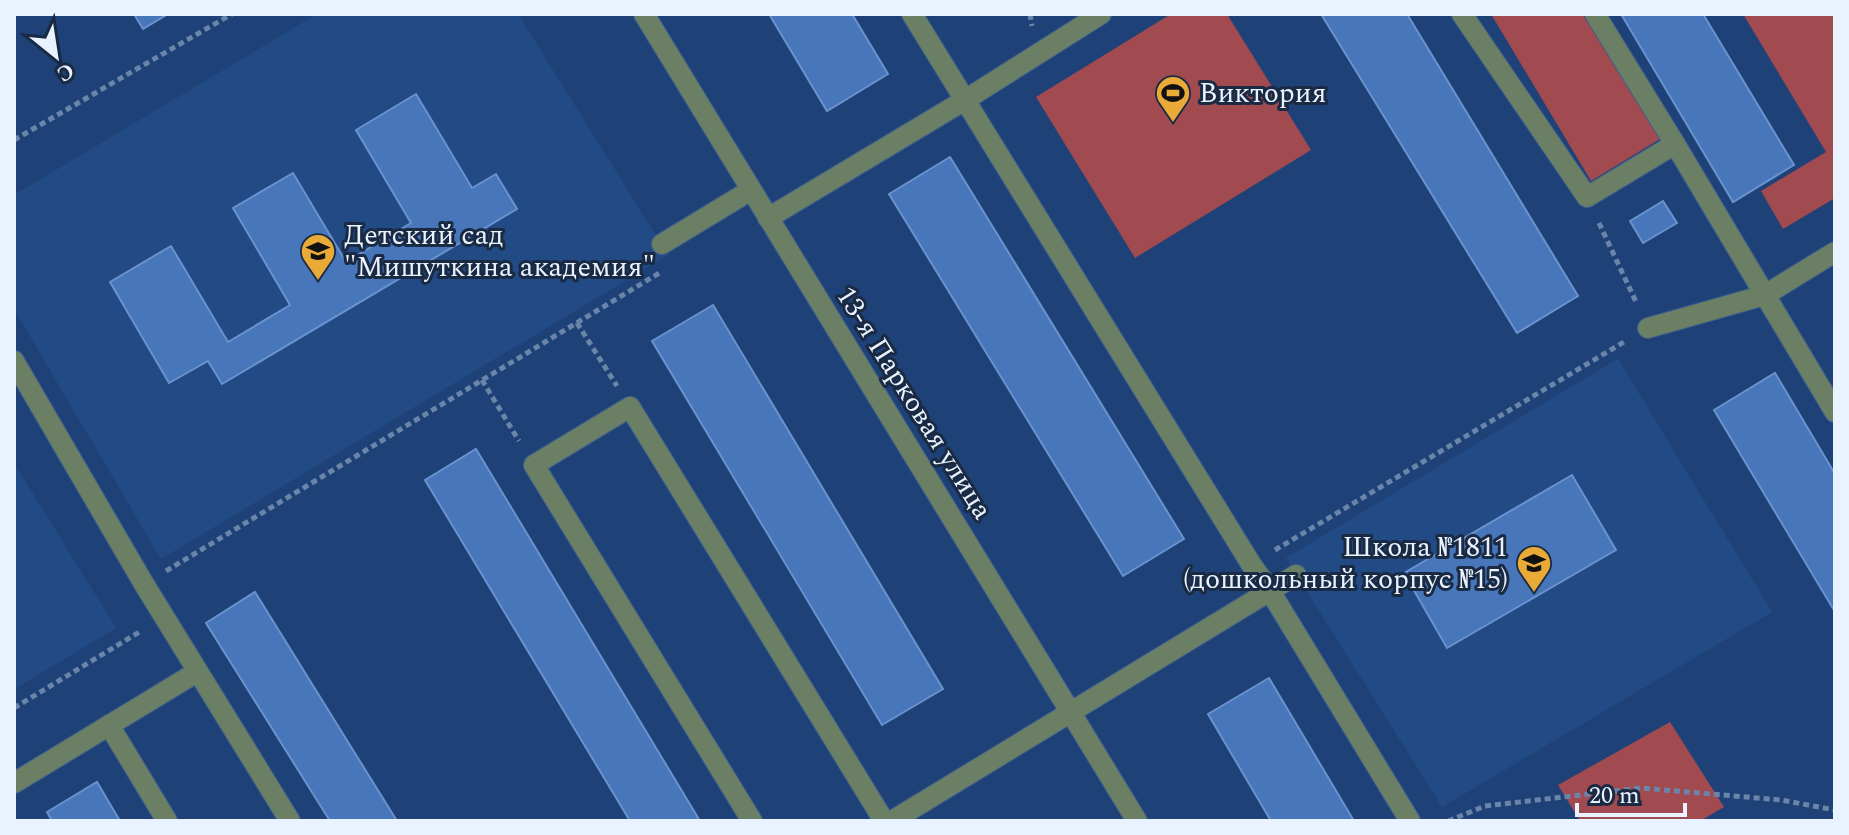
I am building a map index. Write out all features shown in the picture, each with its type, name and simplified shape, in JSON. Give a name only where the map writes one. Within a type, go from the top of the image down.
[{"type":"street","name":"13-я Парковая улица","points":[[644,14],[1137,821]]},
{"type":"street","points":[[912,14],[1410,821]]},
{"type":"street","points":[[768,218],[1101,14]]},
{"type":"street","points":[[1462,14],[1587,197],[1675,144]]},
{"type":"street","points":[[1595,14],[1835,412]]},
{"type":"street","points":[[662,244],[751,190]]},
{"type":"street","points":[[1648,328],[1765,295],[1835,252]]},
{"type":"street","points":[[14,361],[144,584],[290,821]]},
{"type":"street","points":[[752,821],[534,465],[630,407],[893,820],[1296,575]]},
{"type":"street","points":[[14,783],[197,672]]},
{"type":"street","points":[[109,725],[167,821]]},
{"type":"path","points":[[14,140],[232,14]]},
{"type":"path","points":[[1251,564],[1648,328],[1587,197]]},
{"type":"path","points":[[144,584],[673,266]]},
{"type":"path","points":[[577,323],[630,407]]},
{"type":"path","points":[[482,380],[534,465]]},
{"type":"path","points":[[14,708],[144,629]]},
{"type":"path","points":[[1448,821],[1485,806],[1641,788],[1781,800],[1835,810]]},
{"type":"shaded area","name":"Детский сад \"Мишуткина академия\"","points":[[317,14],[518,14],[668,255],[161,559],[14,309],[14,195]]},
{"type":"shaded area","name":"Виктория","points":[[1171,14],[1227,14],[1311,150],[1135,258],[1036,97]]},
{"type":"shaded area","points":[[1491,14],[1583,14],[1660,139],[1591,181]]},
{"type":"shaded area","points":[[1743,14],[1835,14],[1835,198],[1783,229],[1761,191],[1826,152]]},
{"type":"shaded area","name":"Школа №1811 (дошкольный корпус №15)","points":[[1618,359],[1772,612],[1442,807],[1286,558]]},
{"type":"shaded area","points":[[14,463],[116,628],[14,689]]},
{"type":"shaded area","points":[[1670,722],[1724,807],[1700,821],[1580,821],[1558,785]]},
{"type":"building","points":[[134,14],[168,14],[143,29]]},
{"type":"building","points":[[769,14],[852,14],[888,74],[827,111]]},
{"type":"building","points":[[1321,14],[1407,14],[1578,296],[1517,333]]},
{"type":"building","points":[[1621,14],[1703,14],[1794,165],[1733,202]]},
{"type":"building","points":[[416,94],[472,188],[496,174],[517,209],[222,384],[208,361],[169,383],[110,282],[171,246],[228,342],[290,305],[233,208],[293,173],[346,262],[411,223],[356,130]]},
{"type":"building","points":[[950,157],[1184,539],[1123,576],[889,194]]},
{"type":"building","points":[[1663,201],[1677,223],[1643,243],[1630,221]]},
{"type":"building","points":[[713,305],[943,689],[882,725],[652,341]]},
{"type":"building","points":[[1775,373],[1835,474],[1835,612],[1714,410]]},
{"type":"building","points":[[476,449],[700,821],[630,821],[425,480]]},
{"type":"building","points":[[1572,475],[1616,550],[1447,648],[1404,573]]},
{"type":"building","points":[[255,592],[397,821],[330,821],[206,623]]},
{"type":"building","points":[[1269,678],[1354,821],[1271,821],[1208,714]]},
{"type":"building","points":[[97,782],[120,821],[52,821],[47,812]]},
{"type":"place","name":"Виктория","points":[[1173,124]]},
{"type":"place","name":"Детский сад \"Мишуткина академия\"","points":[[318,282]]},
{"type":"place","name":"Школа №1811 (дошкольный корпус №15)","points":[[1534,594]]}]
